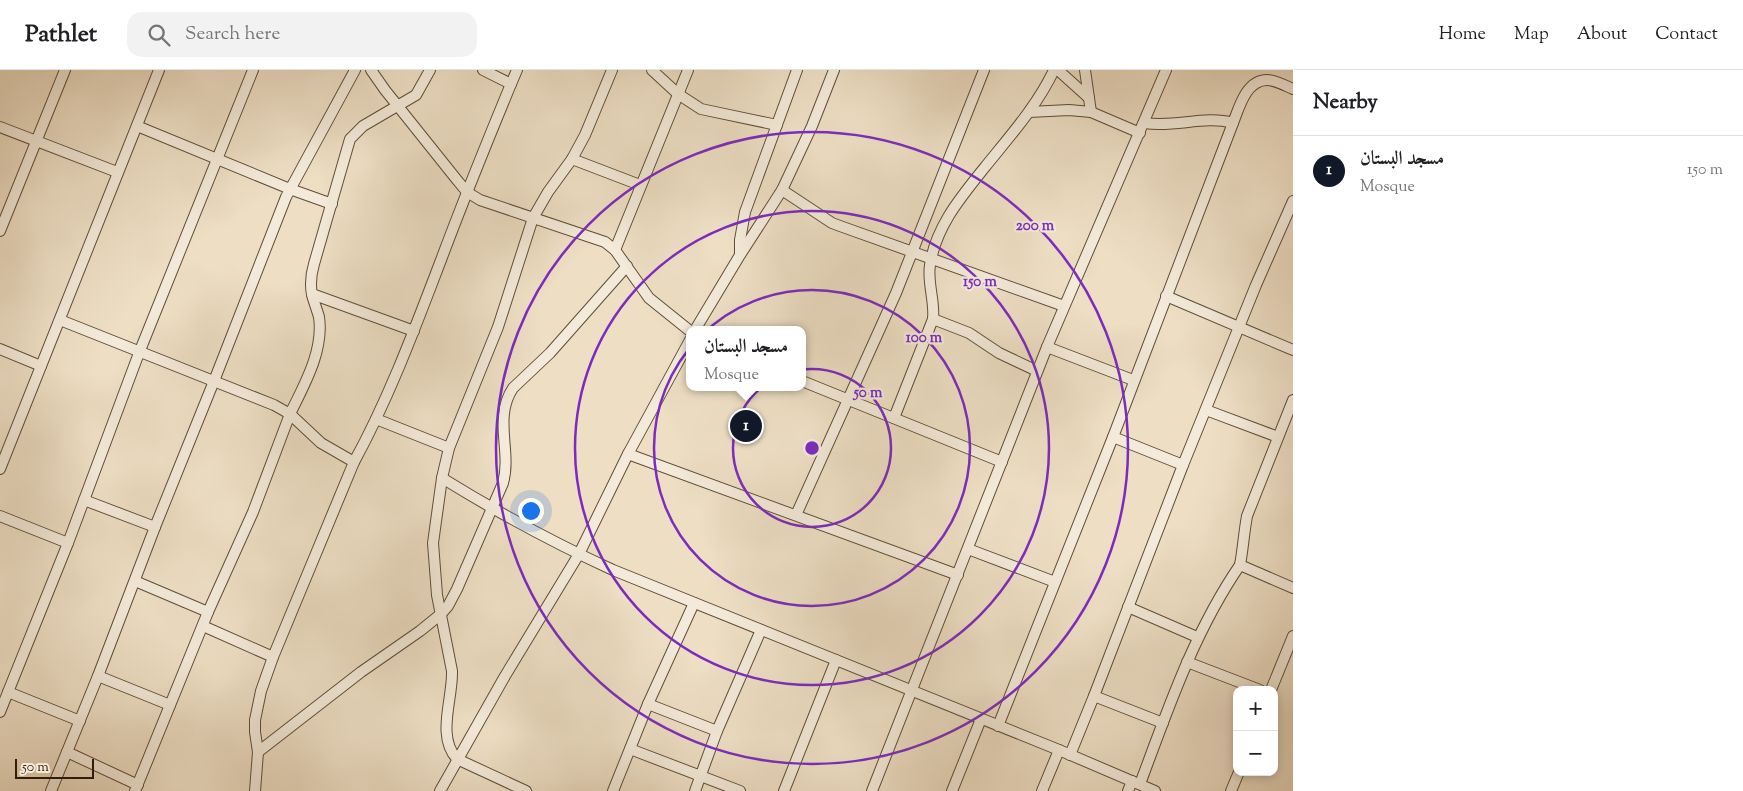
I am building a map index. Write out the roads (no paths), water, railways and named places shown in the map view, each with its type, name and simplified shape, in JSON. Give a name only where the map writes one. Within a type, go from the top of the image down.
[{"type":"street","points":[[0,231],[65,70]]},
{"type":"street","points":[[0,469],[159,70]]},
{"type":"street","points":[[0,712],[68,543],[139,353],[253,70]]},
{"type":"street","points":[[51,791],[280,212],[290,189],[355,70]]},
{"type":"street","points":[[371,70],[467,192],[480,200],[605,242],[615,250],[649,298],[686,328]]},
{"type":"street","points":[[67,752],[136,788],[208,612],[253,512],[316,352],[319,336],[319,318],[312,294],[311,275],[350,139],[363,126],[419,92],[430,70]]},
{"type":"street","points":[[483,70],[511,84]]},
{"type":"street","points":[[255,791],[258,752],[255,732],[261,691],[354,462],[376,419],[414,331],[467,192],[517,70]]},
{"type":"street","points":[[526,791],[457,759],[450,752],[447,744],[446,732],[452,670],[437,595],[433,543],[442,478],[449,448],[498,327],[533,218],[548,192],[572,159],[597,110],[612,70]]},
{"type":"street","points":[[652,70],[690,104],[709,112],[777,125]]},
{"type":"street","points":[[615,250],[688,70]]},
{"type":"street","points":[[740,255],[740,240],[745,212],[797,70]]},
{"type":"street","points":[[697,326],[782,190],[812,126],[834,70]]},
{"type":"street","points":[[796,515],[874,343],[912,253],[984,70]]},
{"type":"street","points":[[894,418],[933,319],[934,304],[929,268],[941,228],[957,201],[1029,112],[1054,70]]},
{"type":"street","points":[[1058,70],[1089,98]]},
{"type":"street","points":[[1085,70],[1091,112]]},
{"type":"street","points":[[872,791],[1037,371],[1145,123],[1166,70]]},
{"type":"street","points":[[998,726],[1113,438],[1244,97],[1258,82],[1268,80],[1293,89]]},
{"type":"street","points":[[1029,112],[1069,110],[1091,112],[1140,133]]},
{"type":"street","points":[[1145,123],[1166,124],[1220,120],[1233,123]]},
{"type":"street","points":[[137,126],[290,189],[332,204]]},
{"type":"street","points":[[0,127],[117,172]]},
{"type":"street","points":[[572,159],[640,185]]},
{"type":"street","points":[[782,190],[832,223],[1064,306]]},
{"type":"street","points":[[1070,755],[1183,465],[1293,201]]},
{"type":"street","points":[[258,752],[361,672],[401,645],[441,614],[448,606],[503,483],[507,469],[503,419],[509,394],[550,353],[627,266]]},
{"type":"street","points":[[312,294],[414,331]]},
{"type":"street","points":[[1166,296],[1293,350]]},
{"type":"street","points":[[933,319],[969,333],[999,353],[1037,371]]},
{"type":"street","points":[[60,320],[139,353],[274,405],[297,418],[321,444],[354,462]]},
{"type":"street","points":[[440,791],[504,676],[579,554],[628,454],[686,347]]},
{"type":"street","points":[[1047,347],[1134,380]]},
{"type":"street","points":[[0,349],[41,366]]},
{"type":"street","points":[[806,383],[1002,462]]},
{"type":"street","points":[[1133,785],[1163,723],[1197,638],[1212,607],[1240,565],[1245,543],[1244,530],[1247,516],[1293,400]]},
{"type":"street","points":[[1206,410],[1278,437]]},
{"type":"street","points":[[376,419],[449,448]]},
{"type":"street","points":[[1113,438],[1183,465]]},
{"type":"street","points":[[628,454],[958,575]]},
{"type":"street","points":[[442,478],[492,508],[579,554],[694,603],[1059,750],[1133,785],[1155,791]]},
{"type":"street","points":[[84,500],[155,527]]},
{"type":"street","points":[[0,516],[68,543]]},
{"type":"street","points":[[968,549],[1055,582]]},
{"type":"street","points":[[1240,565],[1293,588]]},
{"type":"street","points":[[135,581],[208,612]]},
{"type":"street","points":[[612,791],[648,704],[694,603]]},
{"type":"street","points":[[1128,607],[1197,638]]},
{"type":"street","points":[[203,626],[273,658]]},
{"type":"street","points":[[695,791],[717,731],[761,630]]},
{"type":"street","points":[[1273,686],[1293,636]]},
{"type":"street","points":[[784,791],[836,660]]},
{"type":"street","points":[[1187,662],[1250,686]]},
{"type":"street","points":[[98,676],[170,705]]},
{"type":"street","points":[[8,692],[80,721]]},
{"type":"street","points":[[1094,696],[1163,723]]},
{"type":"street","points":[[648,704],[717,731]]},
{"type":"street","points":[[952,791],[981,719]]},
{"type":"street","points":[[630,749],[740,791]]},
{"type":"street","points":[[1042,791],[1059,750]]},
{"type":"street","points":[[1231,791],[1237,776]]},
{"type":"place","name":"مسجد البستان","points":[[746,426]]}]
